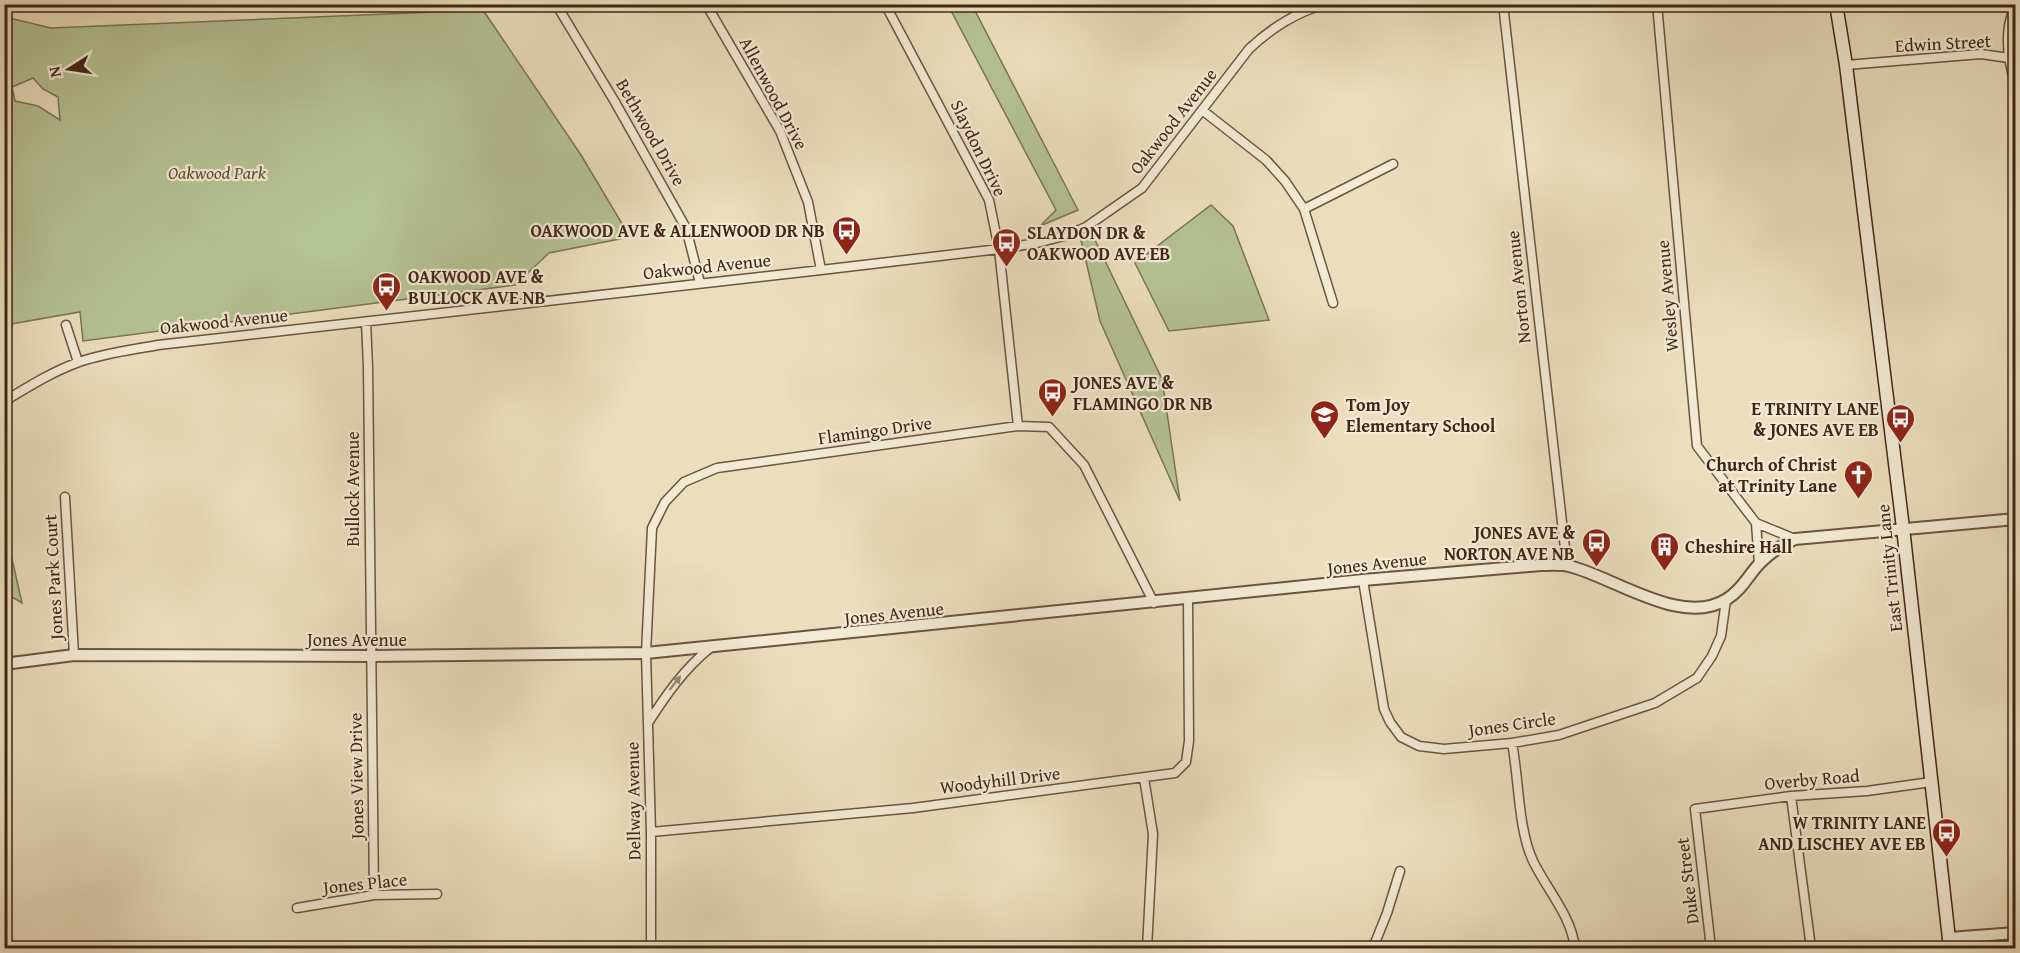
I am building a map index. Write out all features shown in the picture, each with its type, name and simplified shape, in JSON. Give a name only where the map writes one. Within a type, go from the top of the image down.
[{"type":"main road","name":"East Trinity Lane","points":[[1836,4],[1846,65],[1903,528],[1950,943]]},
{"type":"street","name":"Bethwood Drive","points":[[556,4],[621,112],[686,228],[700,284]]},
{"type":"street","name":"Allenwood Drive","points":[[706,4],[780,131],[808,202],[821,270]]},
{"type":"street","name":"Slaydon Drive","points":[[885,4],[989,200],[999,249],[1018,426]]},
{"type":"street","name":"Oakwood Avenue","points":[[8,399],[38,380],[78,362],[111,353],[158,345],[999,249],[1065,236],[1086,227],[1142,188],[1242,58],[1259,40],[1292,18],[1326,4]]},
{"type":"street","name":"Norton Avenue","points":[[1503,4],[1566,566]]},
{"type":"street","name":"Wesley Avenue","points":[[1657,4],[1697,446],[1756,523]]},
{"type":"street","points":[[2012,58],[2007,36],[2011,14],[2016,5]]},
{"type":"street","name":"Edwin Street","points":[[1846,65],[1981,54],[2012,58],[2016,90]]},
{"type":"street","points":[[1202,111],[1266,160],[1285,181],[1304,209],[1333,303]]},
{"type":"street","points":[[1304,209],[1393,164]]},
{"type":"street","name":"Bullock Avenue","points":[[366,322],[370,656]]},
{"type":"street","points":[[66,325],[78,362]]},
{"type":"street","name":"Flamingo Drive","points":[[646,653],[652,528],[665,502],[684,482],[717,468],[1018,426],[1049,427],[1084,465],[1154,603]]},
{"type":"street","name":"Jones Park Court","points":[[65,497],[74,655]]},
{"type":"street","name":"Jones Avenue","points":[[4,664],[74,655],[370,656],[646,653],[1515,566],[1566,566],[1596,575],[1666,604],[1694,609],[1726,600],[1744,585],[1759,564],[1775,549],[1795,538],[2016,519]]},
{"type":"street","points":[[1759,564],[1756,523],[1795,538]]},
{"type":"street","name":"Jones Circle","points":[[1363,580],[1384,709],[1390,722],[1401,737],[1419,746],[1444,749],[1512,743],[1559,735],[1655,703],[1681,690],[1697,678],[1712,656],[1721,636],[1726,600]]},
{"type":"street","name":"Woodyhill Drive","points":[[651,832],[913,808],[1175,773],[1186,762],[1189,741],[1188,600]]},
{"type":"street","points":[[648,724],[685,671],[710,648]]},
{"type":"street","name":"Dellway Avenue","points":[[646,653],[651,832],[651,948]]},
{"type":"street","name":"Jones View Drive","points":[[370,656],[374,896]]},
{"type":"street","points":[[1512,743],[1525,837],[1533,862],[1559,902],[1575,948]]},
{"type":"street","points":[[1144,778],[1153,834],[1147,948]]},
{"type":"street","name":"Overby Road","points":[[1695,809],[1791,796],[1867,791],[1931,782]]},
{"type":"street","points":[[1791,796],[1811,948]]},
{"type":"street","name":"Duke Street","points":[[1695,809],[1711,948]]},
{"type":"street","points":[[1373,948],[1400,871]]},
{"type":"street","name":"Jones Place","points":[[297,908],[374,896],[437,894]]},
{"type":"street","points":[[1950,943],[2016,933]]},
{"type":"green space","points":[[948,5],[972,5],[1078,210],[1040,226],[1056,210]]},
{"type":"green space","name":"Oakwood Park","points":[[483,10],[581,155],[630,237],[549,253],[515,285],[83,341],[80,312],[5,325],[5,17],[51,28]],"holes":[[[33,78],[43,89],[58,97],[60,120],[38,106],[15,101],[12,87]]]},
{"type":"green space","points":[[1211,205],[1233,226],[1269,320],[1169,331],[1135,263]]},
{"type":"green space","points":[[1094,238],[1162,379],[1180,501],[1100,321],[1081,240]]},
{"type":"green space","points":[[5,528],[22,603],[5,593]]},
{"type":"place","name":"OAKWOOD AVE & ALLENWOOD DR NB","points":[[846,256]]},
{"type":"place","name":"SLAYDON DR & OAKWOOD AVE EB","points":[[1006,268]]},
{"type":"place","name":"OAKWOOD AVE & BULLOCK AVE NB","points":[[387,312]]},
{"type":"place","name":"JONES AVE & FLAMINGO DR NB","points":[[1052,418]]},
{"type":"place","name":"Tom Joy Elementary School","points":[[1325,440]]},
{"type":"place","name":"E TRINITY LANE & JONES AVE EB","points":[[1900,444]]},
{"type":"place","name":"Church of Christ at Trinity Lane","points":[[1858,500]]},
{"type":"place","name":"JONES AVE & NORTON AVE NB","points":[[1596,568]]},
{"type":"place","name":"Cheshire Hall","points":[[1664,572]]},
{"type":"place","name":"W TRINITY LANE AND LISCHEY AVE EB","points":[[1947,858]]}]
